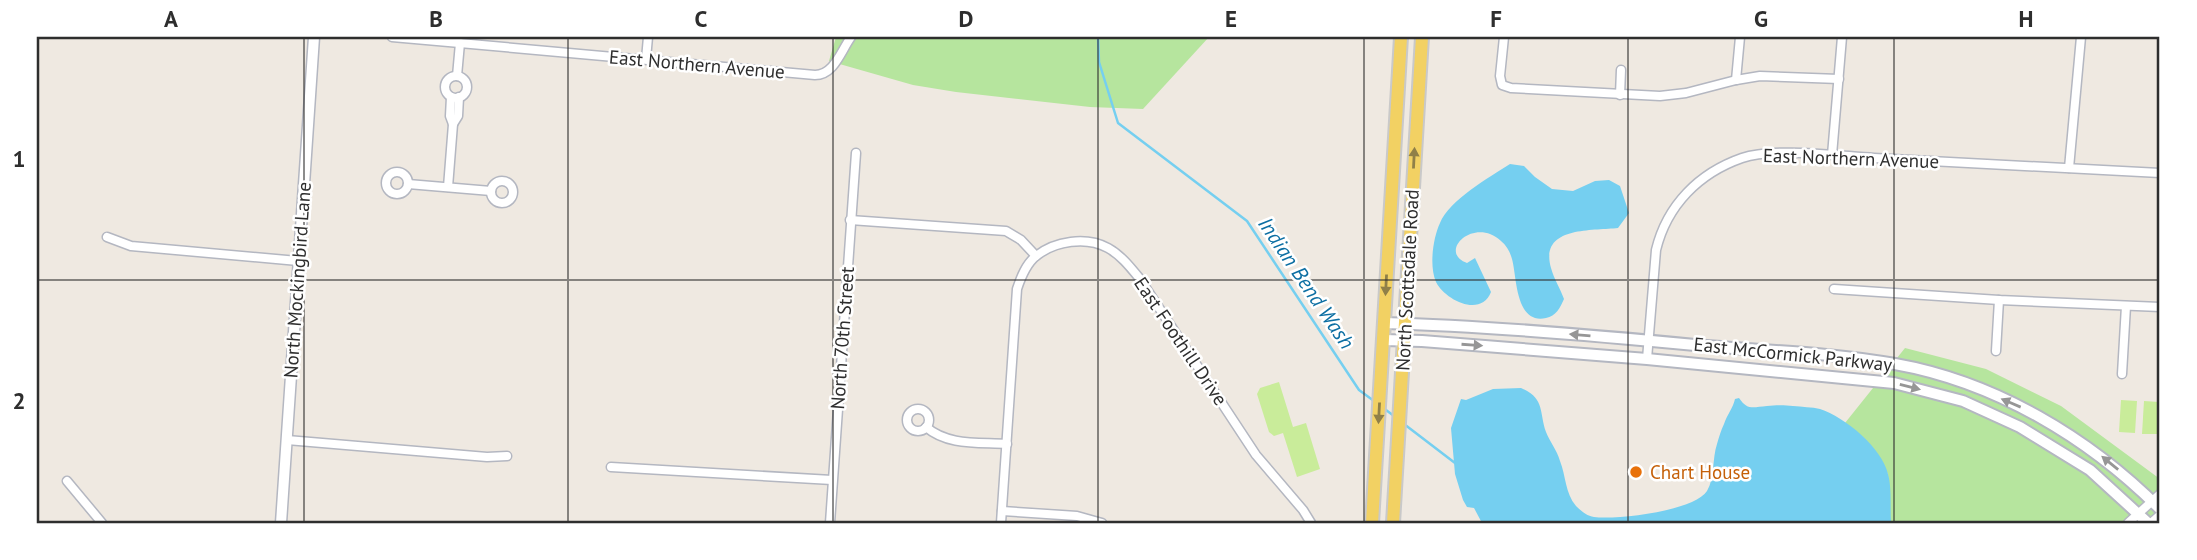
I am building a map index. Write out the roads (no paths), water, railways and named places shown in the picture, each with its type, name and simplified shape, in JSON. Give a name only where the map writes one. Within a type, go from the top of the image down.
[{"type":"main road","name":"North Scottsdale Road","points":[[1373,523],[1401,37]]},
{"type":"main road","name":"North Scottsdale Road","points":[[1393,523],[1421,38]]},
{"type":"main road","name":"East McCormick Parkway","points":[[1384,323],[1648,340],[1822,355],[1896,364],[1936,373],[2024,408],[2060,428],[2099,454],[2157,501]]},
{"type":"main road","name":"East McCormick Parkway","points":[[1383,342],[1404,341],[1647,359],[1894,383],[1963,401],[2020,427],[2079,463],[2150,523]]},
{"type":"main road","points":[[1963,401],[1970,386]]},
{"type":"street","name":"North Mockingbird Lane","points":[[281,523],[314,37]]},
{"type":"street","name":"East Northern Avenue","points":[[392,37],[815,75],[823,75],[832,69],[851,37]]},
{"type":"street","points":[[646,59],[648,37]]},
{"type":"street","points":[[1504,37],[1500,76],[1502,85],[1511,88],[1620,95],[1673,95],[1760,76],[1839,79]]},
{"type":"street","points":[[1736,80],[1740,37]]},
{"type":"street","points":[[1832,155],[1842,37]]},
{"type":"street","points":[[2069,168],[2081,37]]},
{"type":"street","points":[[457,76],[460,43]]},
{"type":"street","points":[[1620,95],[1621,70]]},
{"type":"street","points":[[449,187],[453,124],[458,116],[455,97],[446,91],[446,84],[450,78],[457,76],[464,79],[467,86],[465,93],[455,97]]},
{"type":"street","name":"North 70th Street","points":[[830,523],[856,153]]},
{"type":"street","name":"East Northern Avenue","points":[[1647,359],[1652,283],[1660,234],[1687,192],[1713,170],[1745,157],[1776,153],[1832,155],[2160,173]]},
{"type":"street","points":[[408,184],[491,191]]},
{"type":"street","points":[[850,220],[1006,231],[1021,240],[1036,256],[1026,268],[1017,291],[1001,523]]},
{"type":"street","points":[[107,237],[131,246],[298,261]]},
{"type":"street","name":"East Foothill Drive","points":[[1036,256],[1059,244],[1088,242],[1110,249],[1129,265],[1163,311],[1256,455],[1311,523]]},
{"type":"street","points":[[1834,289],[2160,307]]},
{"type":"street","points":[[1996,351],[1999,300]]},
{"type":"street","points":[[2122,374],[2126,306]]},
{"type":"street","points":[[926,427],[942,438],[1007,444]]},
{"type":"street","points":[[287,440],[487,457],[507,456]]},
{"type":"street","points":[[611,467],[832,480]]},
{"type":"street","points":[[67,481],[102,523]]},
{"type":"street","points":[[2128,523],[2157,501]]},
{"type":"street","points":[[1002,511],[1077,516],[1102,523]]},
{"type":"street","points":[[2150,523],[2160,515]]},
{"type":"water","points":[[1510,164],[1524,166],[1552,189],[1573,191],[1595,181],[1609,180],[1620,186],[1629,213],[1618,228],[1570,233],[1553,244],[1549,254],[1551,268],[1564,299],[1555,313],[1546,318],[1536,318],[1528,314],[1523,307],[1509,252],[1503,243],[1491,234],[1470,234],[1457,245],[1456,251],[1459,258],[1467,263],[1475,258],[1491,292],[1486,300],[1479,304],[1463,304],[1441,289],[1434,275],[1434,244],[1445,214],[1471,190]]},
{"type":"water","points":[[1521,388],[1538,401],[1546,432],[1559,457],[1570,496],[1576,506],[1589,516],[1605,518],[1654,513],[1699,498],[1710,486],[1720,434],[1735,399],[1739,398],[1751,407],[1783,405],[1820,409],[1851,426],[1870,444],[1884,464],[1890,486],[1891,522],[1482,523],[1474,508],[1467,507],[1463,500],[1455,474],[1451,428],[1461,399],[1466,400],[1493,389]]},
{"type":"waterway","name":"Indian Bend Wash","points":[[1098,37],[1099,62],[1118,123],[1247,221],[1359,390],[1374,401]]},
{"type":"waterway","name":"Indian Bend Wash","points":[[1382,407],[1394,416]]},
{"type":"waterway","name":"Indian Bend Wash","points":[[1404,424],[1455,463]]},
{"type":"place","name":"Chart House","points":[[1636,472]]}]
